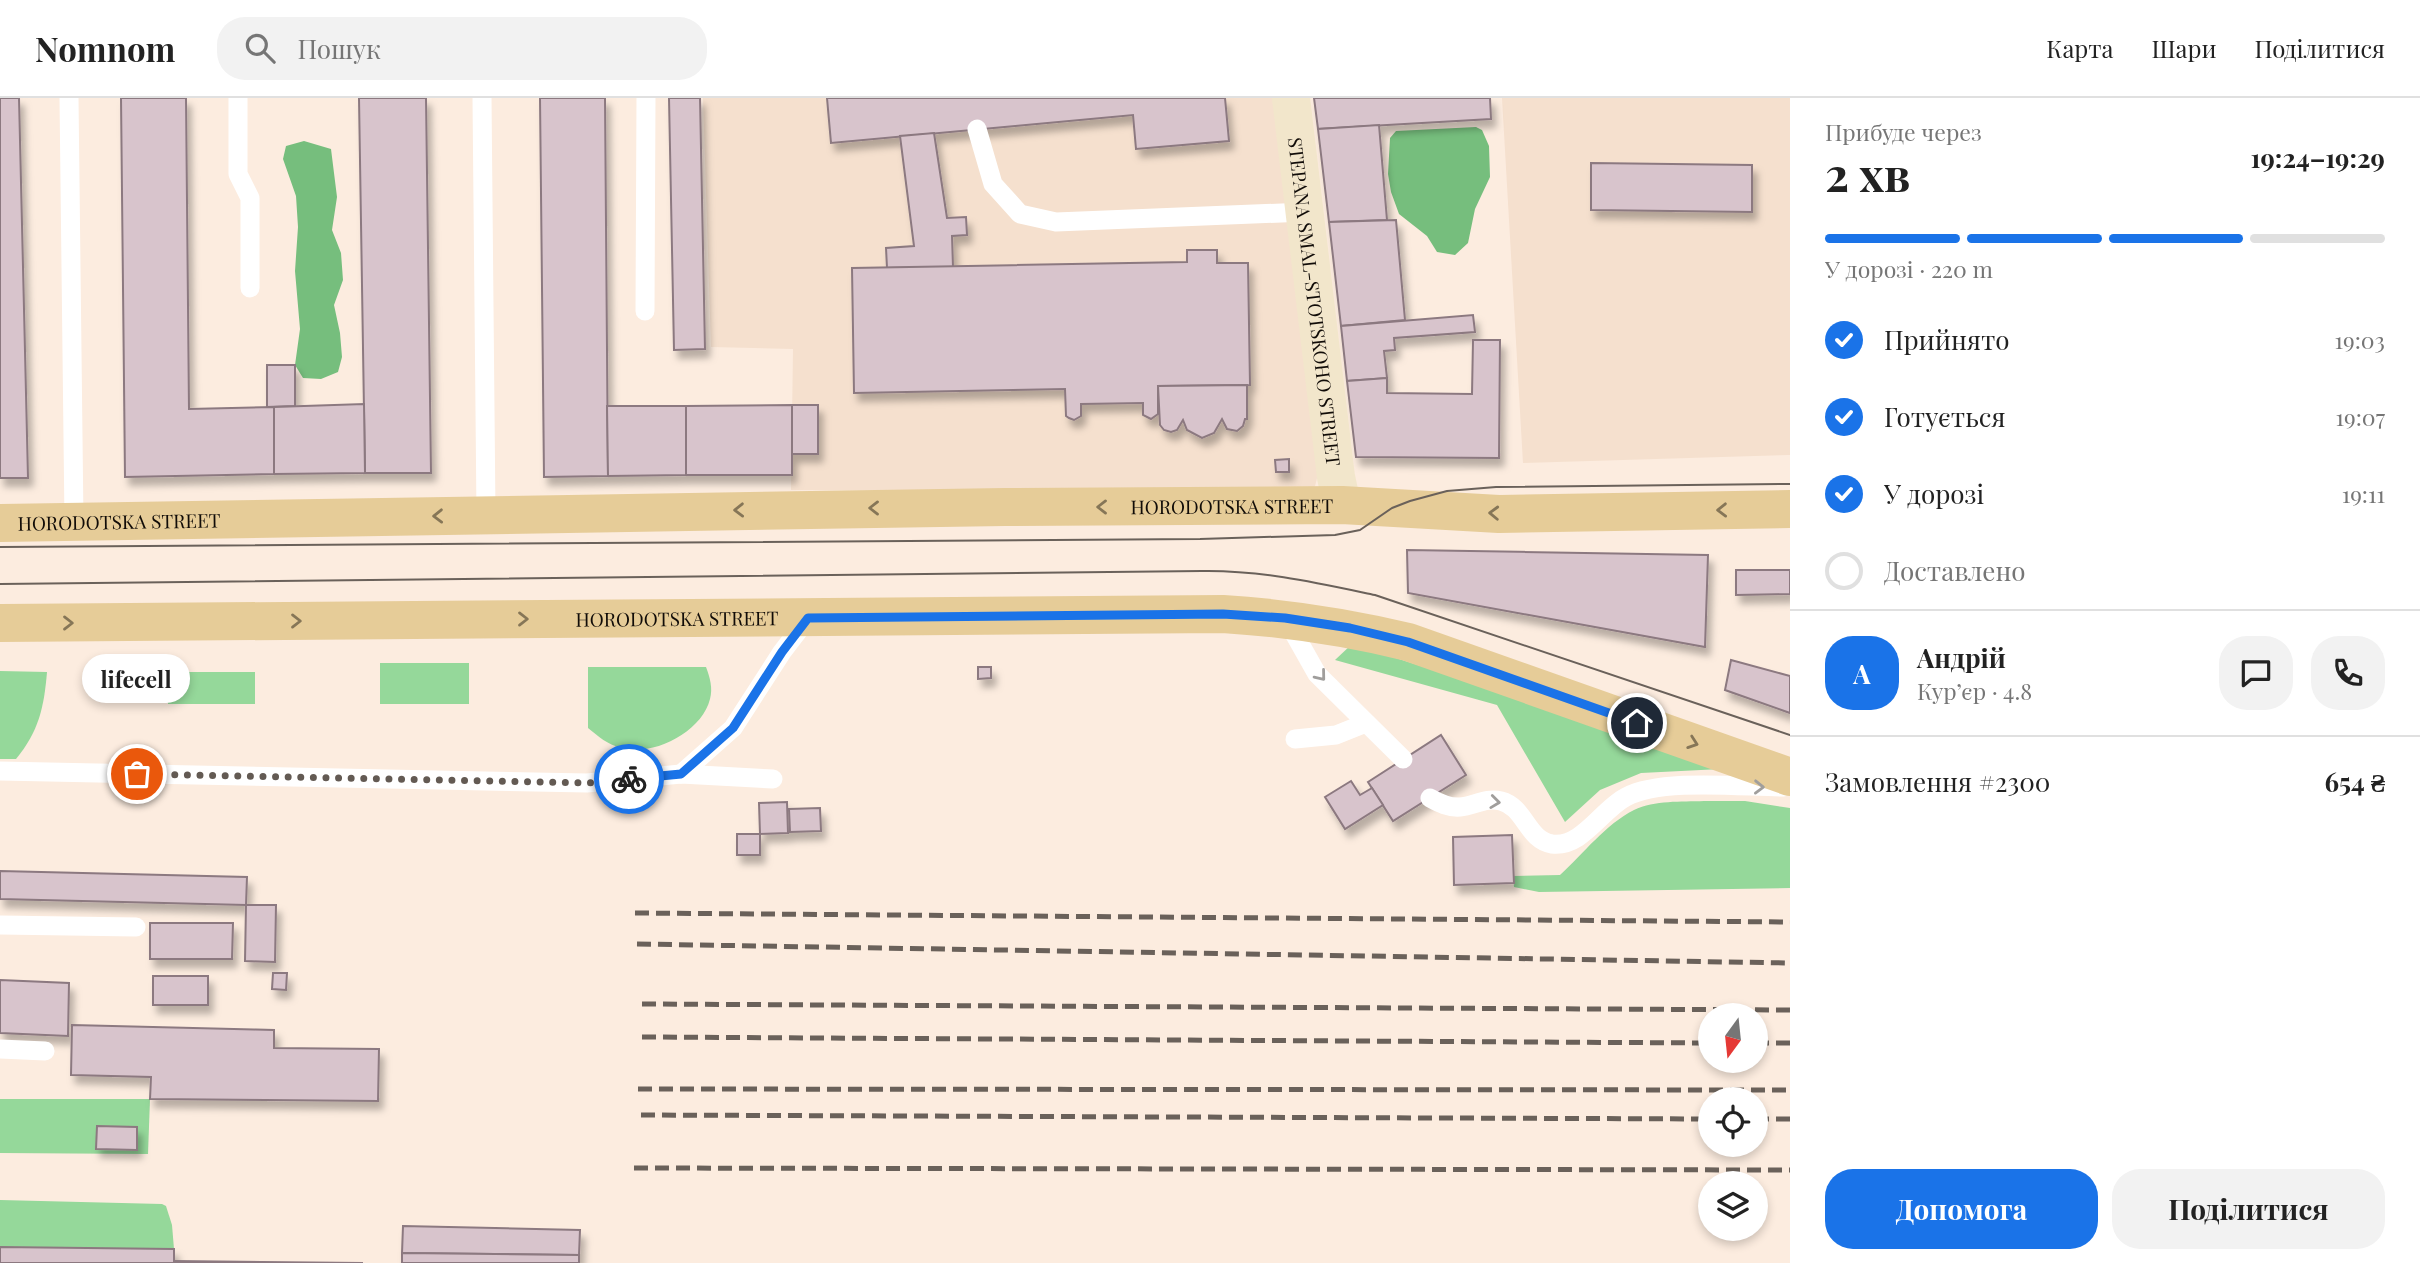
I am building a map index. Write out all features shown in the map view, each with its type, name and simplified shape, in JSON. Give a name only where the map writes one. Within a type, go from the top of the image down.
[{"type":"main road","name":"HORODOTSKA STREET","points":[[0,523],[848,509],[1342,505],[1499,514],[1790,509]]},
{"type":"main road","name":"HORODOTSKA STREET","points":[[0,623],[1223,614],[1285,618],[1350,628],[1408,642],[1790,777]]},
{"type":"street","name":"STEPANA SMAL-STOTSKOHO STREET","points":[[1291,98],[1336,477],[1342,505]]},
{"type":"lane","points":[[69,98],[74,522]]},
{"type":"lane","points":[[238,98],[238,174],[250,198],[250,288]]},
{"type":"lane","points":[[482,98],[486,515]]},
{"type":"lane","points":[[645,311],[646,98]]},
{"type":"lane","points":[[977,129],[993,184],[1020,214],[1056,222],[1305,212]]},
{"type":"lane","points":[[681,774],[733,728],[782,652],[808,618]]},
{"type":"lane","points":[[1285,618],[1317,674],[1403,759]]},
{"type":"lane","points":[[1295,740],[1336,735],[1366,723]]},
{"type":"lane","points":[[0,771],[587,783],[681,774],[773,779]]},
{"type":"lane","points":[[1430,798],[1443,805],[1460,807],[1484,800],[1502,801],[1514,807],[1538,839],[1554,844],[1570,843],[1606,810],[1627,796],[1658,786],[1790,787]]},
{"type":"lane","points":[[0,925],[136,927]]},
{"type":"lane","points":[[0,1049],[45,1051]]},
{"type":"shaded area","points":[[703,98],[1276,98],[1320,467],[1315,486],[1302,491],[791,490],[793,349],[711,347]]},
{"type":"shaded area","points":[[1502,98],[1790,98],[1790,455],[1523,463]]},
{"type":"green space","points":[[1476,127],[1482,130],[1489,146],[1490,177],[1475,209],[1468,243],[1455,255],[1437,252],[1427,236],[1399,214],[1388,174],[1390,138],[1396,131]]},
{"type":"green space","points":[[304,141],[331,149],[337,197],[332,230],[341,253],[343,280],[334,305],[342,357],[338,372],[321,379],[303,378],[295,365],[300,329],[295,271],[298,227],[296,196],[283,159],[286,146]]},
{"type":"green space","points":[[1352,644],[1741,768],[1641,773],[1600,790],[1565,822],[1497,705],[1335,660]]},
{"type":"green space","points":[[380,663],[469,663],[469,704],[380,704]]},
{"type":"green space","points":[[588,667],[706,667],[711,683],[710,699],[697,722],[674,739],[647,749],[621,748],[607,742],[588,728]]},
{"type":"green space","points":[[0,671],[47,672],[39,718],[30,739],[16,759],[0,759]]},
{"type":"green space","points":[[168,672],[255,672],[255,704],[168,704]]},
{"type":"green space","points":[[1745,801],[1790,808],[1790,888],[1539,892],[1514,887],[1513,876],[1560,875],[1604,831],[1642,807],[1659,803]]},
{"type":"green space","points":[[0,1099],[150,1099],[148,1154],[0,1153]]},
{"type":"green space","points":[[0,1200],[162,1204],[166,1206],[172,1225],[174,1249],[0,1247]]},
{"type":"building","points":[[0,98],[19,98],[28,478],[0,478]]},
{"type":"building","points":[[121,98],[186,98],[189,409],[274,407],[274,474],[125,477]]},
{"type":"building","points":[[359,98],[426,98],[431,473],[365,473]]},
{"type":"building","points":[[540,98],[605,98],[608,476],[544,477]]},
{"type":"building","points":[[669,98],[700,98],[705,349],[674,350]]},
{"type":"building","points":[[827,98],[1225,98],[1229,141],[1136,149],[1133,115],[831,143]]},
{"type":"building","points":[[1314,98],[1490,98],[1491,119],[1318,129]]},
{"type":"building","points":[[1379,125],[1387,220],[1329,222],[1318,129]]},
{"type":"building","points":[[934,133],[947,218],[966,217],[967,235],[952,236],[953,267],[887,268],[886,248],[914,246],[900,136]]},
{"type":"building","points":[[1591,163],[1752,165],[1752,212],[1591,210]]},
{"type":"building","points":[[1396,220],[1405,320],[1341,326],[1329,222]]},
{"type":"building","points":[[1187,250],[1217,250],[1217,263],[1248,263],[1250,385],[1158,386],[1158,414],[1151,419],[1143,415],[1143,403],[1081,404],[1081,416],[1074,420],[1066,416],[1065,389],[854,393],[852,268],[1187,262]]},
{"type":"building","points":[[1473,315],[1475,332],[1394,338],[1395,350],[1384,351],[1387,378],[1347,381],[1341,326]]},
{"type":"building","points":[[1473,340],[1500,340],[1499,458],[1356,457],[1347,381],[1387,378],[1387,393],[1472,394]]},
{"type":"building","points":[[267,365],[295,365],[295,406],[267,407]]},
{"type":"building","points":[[1247,385],[1247,419],[1237,431],[1227,429],[1222,419],[1214,433],[1202,438],[1187,430],[1183,420],[1177,430],[1171,432],[1160,425],[1158,386]]},
{"type":"building","points":[[364,404],[365,473],[274,474],[274,407]]},
{"type":"building","points":[[792,405],[792,475],[686,475],[686,406]]},
{"type":"building","points":[[792,405],[818,405],[818,454],[792,454]]},
{"type":"building","points":[[607,406],[686,406],[686,475],[608,476]]},
{"type":"building","points":[[1289,459],[1289,472],[1276,472],[1275,460]]},
{"type":"building","points":[[1407,550],[1708,555],[1705,647],[1408,593]]},
{"type":"building","points":[[1736,570],[1790,570],[1790,594],[1736,595]]},
{"type":"building","points":[[1731,660],[1790,676],[1790,713],[1725,690]]},
{"type":"building","points":[[978,667],[991,667],[991,678],[978,679]]},
{"type":"building","points":[[1441,735],[1466,775],[1393,821],[1368,782]]},
{"type":"building","points":[[1351,781],[1360,795],[1372,788],[1383,805],[1345,829],[1325,797]]},
{"type":"building","points":[[787,802],[788,833],[760,834],[759,803]]},
{"type":"building","points":[[820,808],[821,831],[790,832],[789,809]]},
{"type":"building","points":[[737,834],[760,834],[760,855],[737,855]]},
{"type":"building","points":[[1512,835],[1514,883],[1454,885],[1453,837]]},
{"type":"building","points":[[0,871],[247,877],[246,905],[0,899]]},
{"type":"building","points":[[246,905],[276,905],[275,962],[245,961]]},
{"type":"building","points":[[150,923],[233,923],[232,959],[150,959]]},
{"type":"building","points":[[273,973],[287,973],[286,990],[272,989]]},
{"type":"building","points":[[153,976],[208,976],[208,1005],[153,1005]]},
{"type":"building","points":[[0,980],[69,983],[68,1036],[0,1033]]},
{"type":"building","points":[[72,1025],[274,1030],[274,1048],[379,1049],[378,1101],[150,1099],[151,1077],[71,1075]]},
{"type":"building","points":[[97,1126],[137,1127],[137,1150],[96,1149]]},
{"type":"building","points":[[403,1226],[580,1230],[579,1255],[402,1253]]},
{"type":"building","points":[[0,1247],[174,1249],[174,1263],[0,1263]]},
{"type":"building","points":[[402,1253],[579,1255],[579,1263],[402,1263]]},
{"type":"building","points":[[174,1261],[363,1263],[174,1263]]},
{"type":"tram line","points":[[0,547],[1200,539],[1335,535],[1360,530],[1392,508],[1447,491],[1496,487],[1790,484]]},
{"type":"tram line","points":[[0,584],[1224,571],[1289,578],[1375,595],[1790,735]]},
{"type":"railway","points":[[635,913],[1790,922]]},
{"type":"railway","points":[[637,944],[1790,963]]},
{"type":"railway","points":[[642,1004],[1790,1010]]},
{"type":"railway","points":[[642,1037],[1698,1043]]},
{"type":"railway","points":[[1768,1043],[1790,1043]]},
{"type":"railway","points":[[638,1089],[1790,1090]]},
{"type":"railway","points":[[641,1115],[1698,1119]]},
{"type":"railway","points":[[1768,1119],[1790,1119]]},
{"type":"railway","points":[[634,1168],[1790,1170]]},
{"type":"way so far","points":[[137,774],[587,783],[629,779]]},
{"type":"place","name":"lifecell","points":[[137,774]]},
{"type":"route","points":[[629,779],[681,774],[733,728],[782,652],[808,618],[1223,614],[1285,618],[1350,628],[1408,642],[1637,723]]}]
